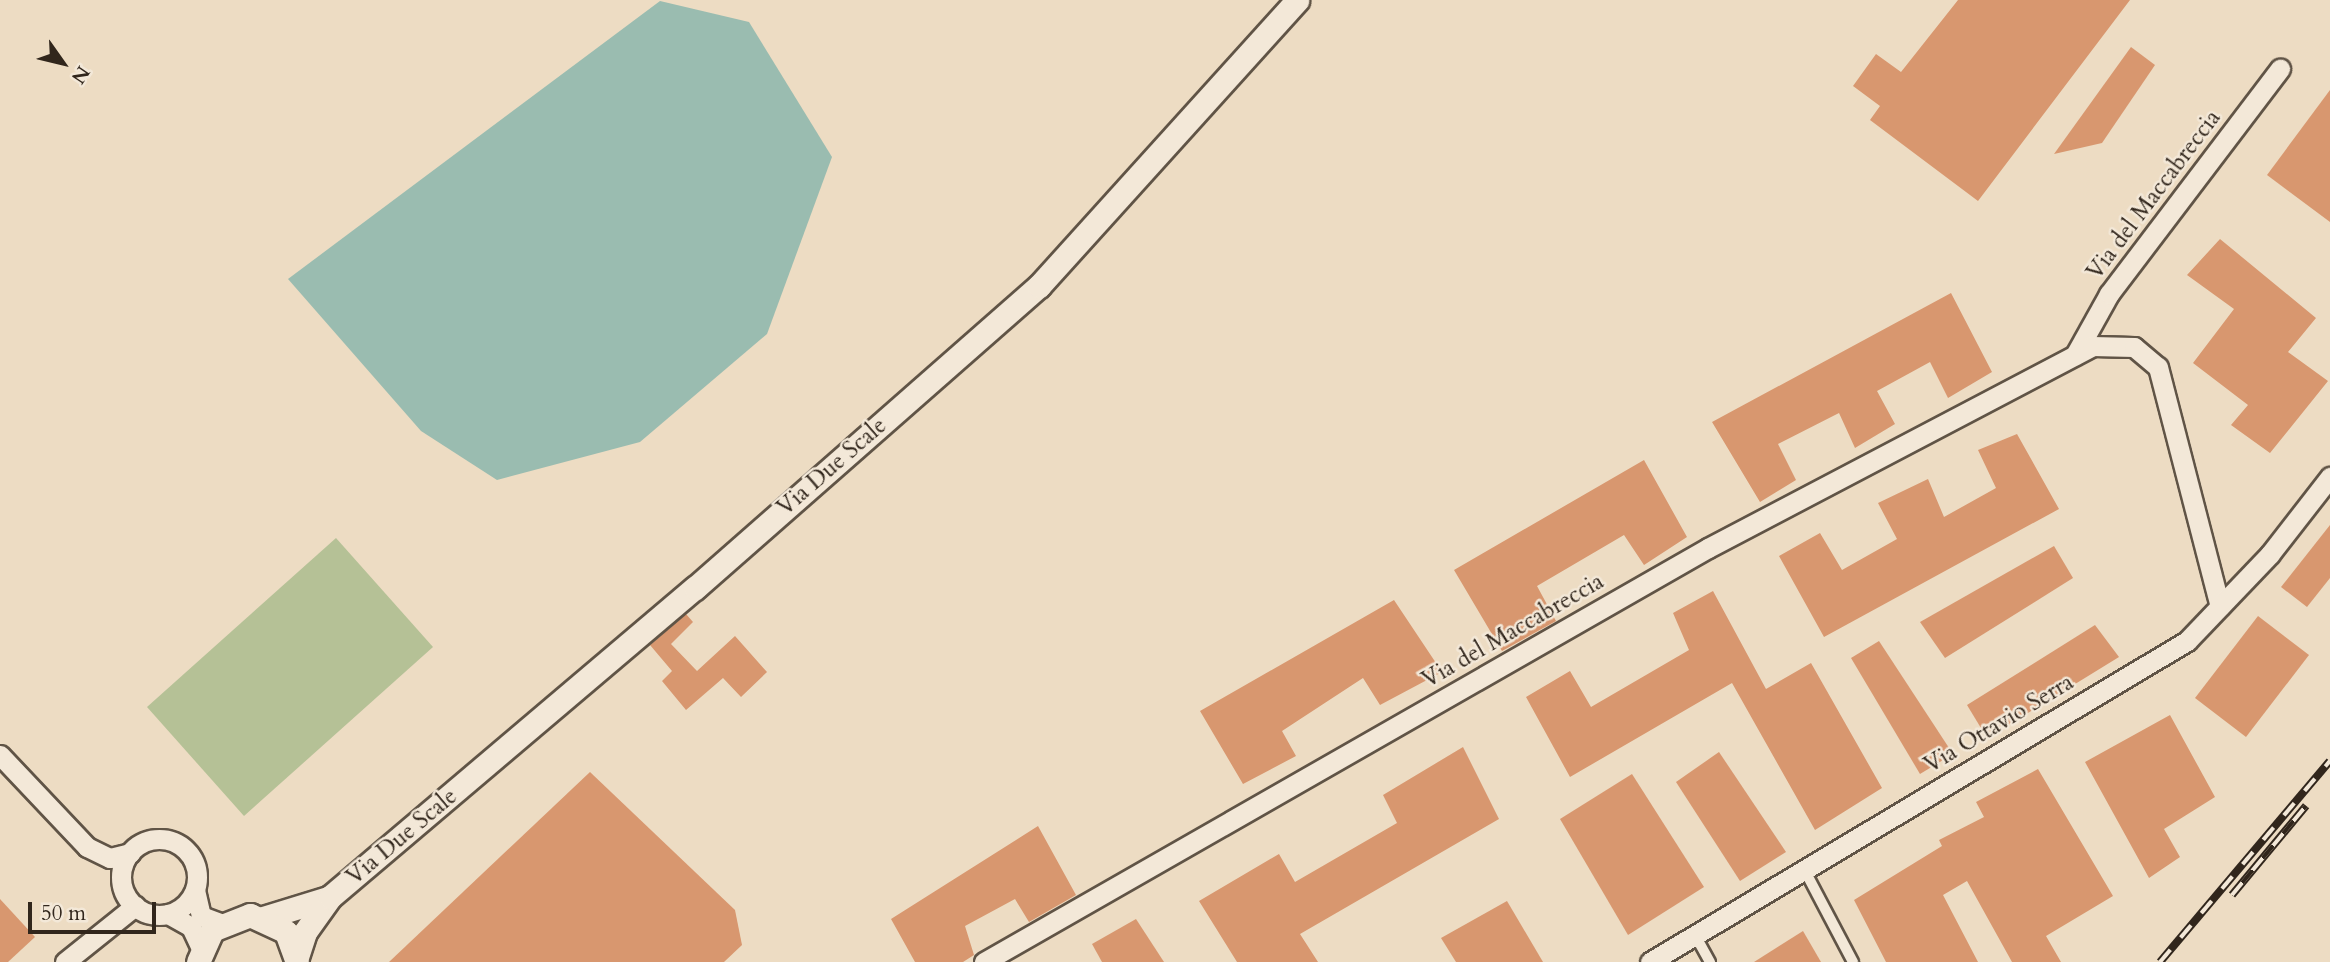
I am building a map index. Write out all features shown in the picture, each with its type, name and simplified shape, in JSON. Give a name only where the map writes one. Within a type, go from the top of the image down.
[{"type":"street","name":"Via Due Scale","points":[[297,959],[305,932],[331,897],[1039,286],[1297,0]]},
{"type":"street","name":"Via del Maccabreccia","points":[[2074,356],[2109,294],[2280,69]]},
{"type":"street","name":"Via del Maccabreccia","points":[[991,960],[1708,548],[2092,346],[2134,347],[2158,367],[2220,606]]},
{"type":"street","name":"Via Ottavio Serra","points":[[1650,962],[2187,641],[2270,554],[2330,477]]},
{"type":"street","points":[[0,755],[87,847],[110,858],[130,853],[149,840],[173,841],[191,856],[201,916],[220,923],[200,955]]},
{"type":"street","points":[[130,853],[122,887],[135,906],[168,914],[191,927],[200,955]]},
{"type":"street","points":[[168,914],[184,905],[195,890]]},
{"type":"street","name":"Via Due Scale","points":[[220,923],[236,916],[264,918],[331,897]]},
{"type":"street","points":[[65,962],[135,906]]},
{"type":"street","points":[[264,918],[286,932],[297,959]]},
{"type":"lane","points":[[1804,869],[1853,962]]},
{"type":"lane","points":[[1695,935],[1710,962]]},
{"type":"green space","points":[[336,538],[433,647],[244,816],[147,707]]},
{"type":"water","points":[[660,1],[749,22],[832,157],[767,334],[640,442],[497,480],[421,431],[288,279]]},
{"type":"building","points":[[1958,0],[2130,0],[1978,201],[1870,120],[1880,106],[1853,86],[1876,54],[1901,72]]},
{"type":"building","points":[[2131,47],[2155,65],[2102,143],[2054,154]]},
{"type":"building","points":[[2330,90],[2330,222],[2267,175]]},
{"type":"building","points":[[2220,239],[2316,318],[2288,352],[2328,381],[2270,453],[2231,425],[2248,405],[2193,363],[2234,309],[2187,275]]},
{"type":"building","points":[[1951,293],[1992,372],[1948,398],[1930,362],[1877,391],[1895,424],[1855,448],[1839,413],[1778,444],[1796,480],[1760,502],[1712,422]]},
{"type":"building","points":[[2017,434],[2059,509],[1824,637],[1779,556],[1820,533],[1842,570],[1897,539],[1878,503],[1928,479],[1944,517],[1996,488],[1978,450]]},
{"type":"building","points":[[1644,460],[1687,537],[1644,565],[1624,535],[1537,586],[1556,621],[1502,651],[1454,570]]},
{"type":"building","points":[[2330,525],[2330,578],[2307,607],[2281,587]]},
{"type":"building","points":[[2054,546],[2073,578],[1945,658],[1920,622]]},
{"type":"building","points":[[1713,591],[1766,689],[1811,663],[1882,788],[1815,830],[1732,683],[1570,777],[1526,697],[1570,671],[1591,707],[1689,650],[1673,613]]},
{"type":"building","points":[[1394,600],[1442,672],[1380,705],[1363,678],[1282,731],[1296,756],[1243,784],[1200,711]]},
{"type":"building","points":[[686,614],[693,622],[671,644],[697,671],[735,636],[767,672],[741,697],[723,678],[686,710],[662,681],[672,671],[650,645]]},
{"type":"building","points":[[2258,616],[2309,655],[2246,737],[2195,698]]},
{"type":"building","points":[[2095,625],[2119,657],[1987,738],[1967,705]]},
{"type":"building","points":[[1879,641],[1953,754],[1920,774],[1851,658]]},
{"type":"building","points":[[2170,715],[2215,797],[2164,829],[2180,857],[2149,878],[2085,762]]},
{"type":"building","points":[[1463,747],[1499,819],[1300,934],[1318,962],[1237,962],[1199,901],[1279,854],[1295,882],[1397,823],[1383,795]]},
{"type":"building","points":[[1719,752],[1786,852],[1740,881],[1676,782]]},
{"type":"building","points":[[2038,769],[2113,896],[2046,936],[2061,962],[2012,962],[1967,881],[1943,895],[1978,962],[1886,962],[1854,900],[1942,846],[1939,840],[1984,817],[1976,802]]},
{"type":"building","points":[[590,772],[735,910],[742,945],[724,962],[389,962]]},
{"type":"building","points":[[1632,774],[1704,887],[1628,935],[1560,819]]},
{"type":"building","points":[[1038,826],[1076,895],[1029,922],[1015,899],[965,926],[974,955],[963,962],[915,962],[891,919]]},
{"type":"building","points":[[0,899],[35,937],[8,962],[0,962]]},
{"type":"building","points":[[1507,901],[1543,962],[1456,962],[1441,938]]},
{"type":"building","points":[[1136,919],[1164,962],[1102,962],[1092,944]]},
{"type":"building","points":[[1803,931],[1821,962],[1754,962]]},
{"type":"railway","points":[[2160,962],[2330,761]]},
{"type":"railway","points":[[2232,895],[2306,806]]}]
